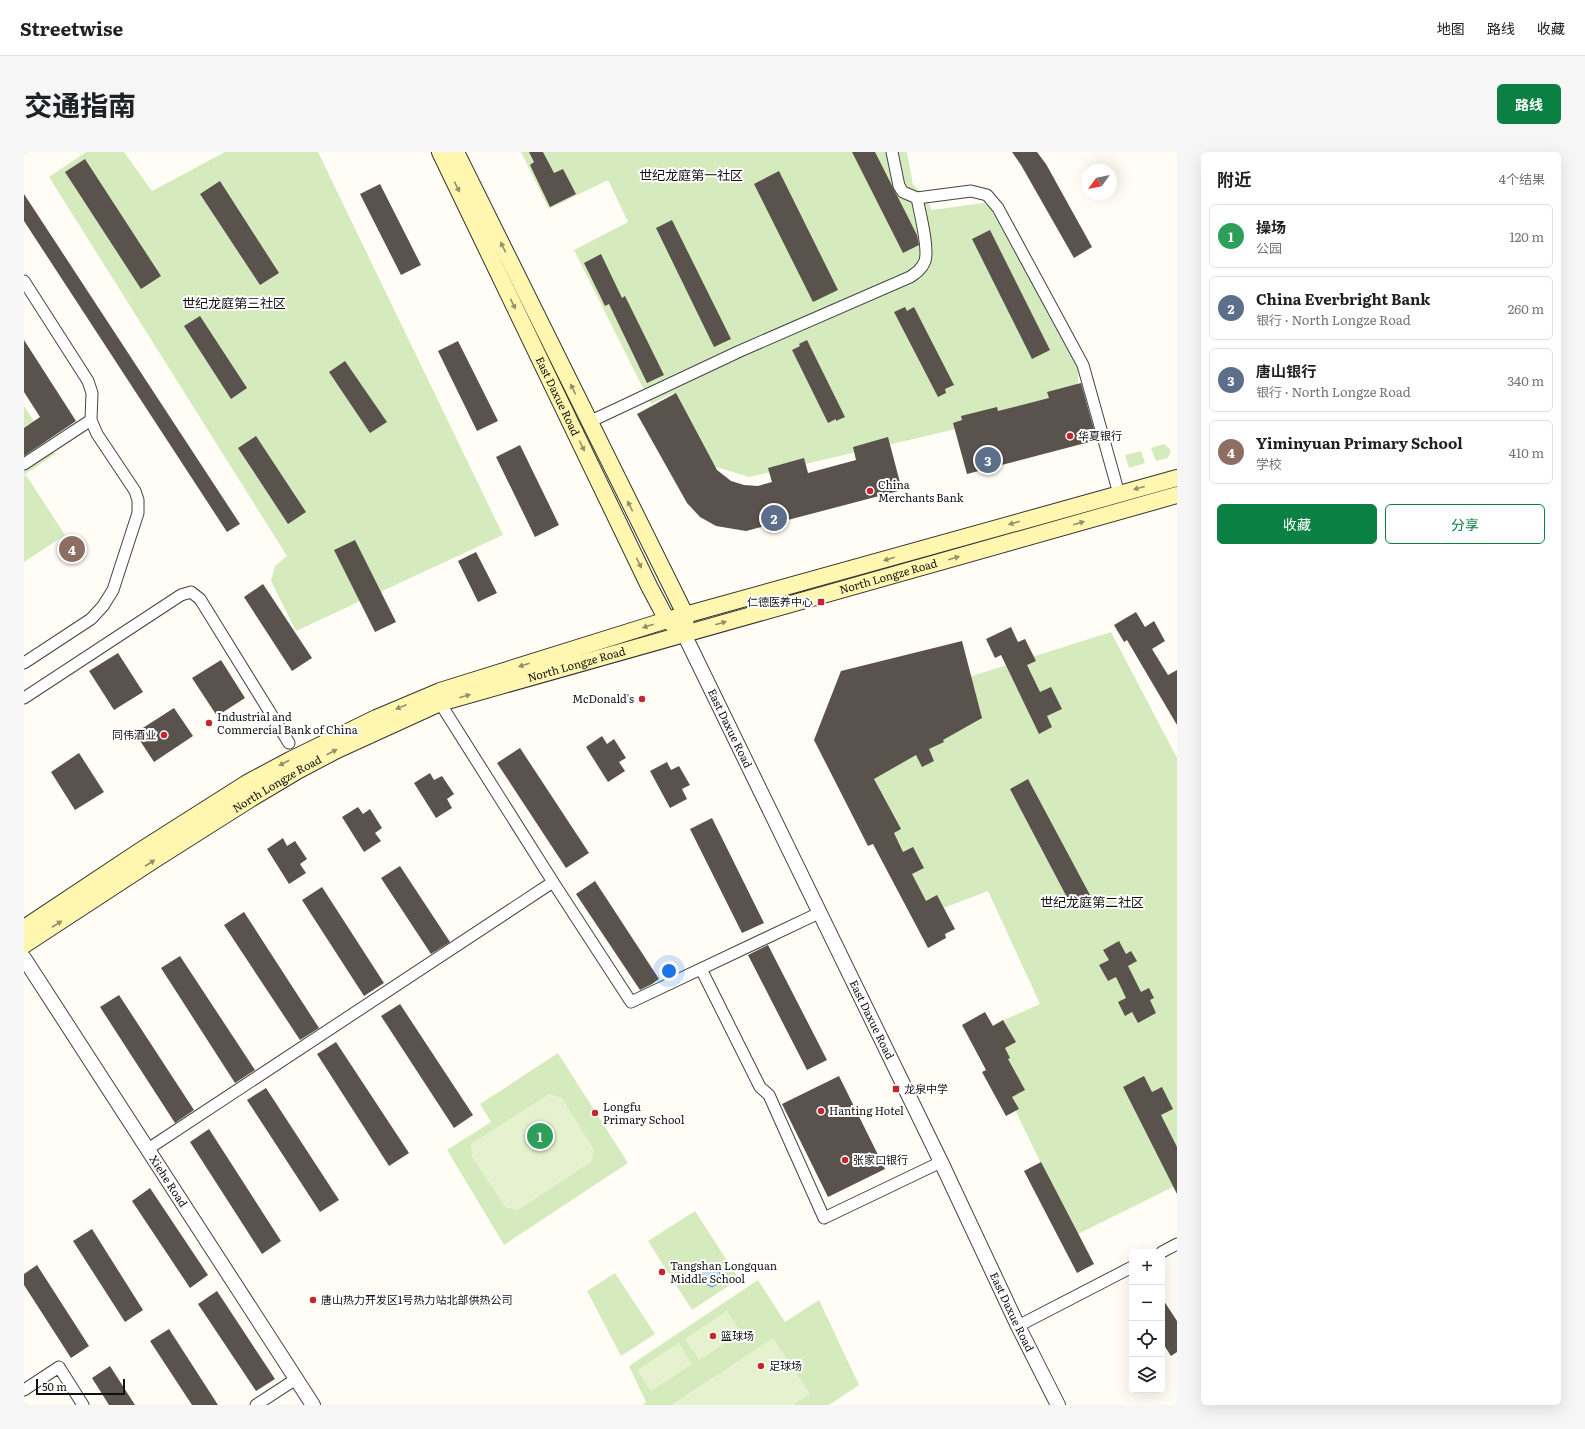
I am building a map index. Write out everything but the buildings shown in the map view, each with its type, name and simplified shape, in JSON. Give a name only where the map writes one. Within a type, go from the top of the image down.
[{"type":"main road","name":"East Daxue Road","points":[[440,152],[649,586],[667,620],[684,634]]},
{"type":"main road","name":"East Daxue Road","points":[[456,152],[686,616]]},
{"type":"main road","name":"North Longze Road","points":[[24,928],[134,855],[247,783],[376,718],[667,620],[686,616],[1177,478]]},
{"type":"main road","name":"North Longze Road","points":[[24,945],[245,802],[299,770],[440,697],[684,634],[1177,495]]},
{"type":"main road","points":[[684,634],[686,616]]},
{"type":"street","points":[[892,152],[898,186],[903,192],[917,198],[971,191],[987,195],[998,208],[1083,365],[1119,494]]},
{"type":"street","points":[[589,422],[740,351],[910,277],[920,270],[925,260],[926,247],[917,198]]},
{"type":"street","points":[[24,281],[88,381],[92,393],[91,420],[97,434],[135,491],[138,500],[138,513],[113,590],[103,606],[91,618],[24,663]]},
{"type":"street","points":[[24,464],[91,420]]},
{"type":"street","points":[[24,698],[181,595],[191,592],[200,599],[289,743]]},
{"type":"street","name":"East Daxue Road","points":[[684,634],[941,1162],[1018,1326],[1058,1405]]},
{"type":"street","points":[[440,697],[553,882],[631,1002],[820,912]]},
{"type":"street","points":[[148,1149],[553,882]]},
{"type":"street","name":"Xiehe Road","points":[[24,958],[313,1405]]},
{"type":"street","points":[[701,969],[760,1087],[769,1095],[824,1218],[941,1162]]},
{"type":"street","points":[[1165,1250],[1177,1244]]},
{"type":"street","points":[[1018,1326],[1129,1269]]},
{"type":"street","points":[[24,1390],[59,1367],[83,1405]]},
{"type":"street","points":[[256,1405],[296,1379]]},
{"type":"green space","points":[[86,152],[124,152],[152,191],[225,152],[318,152],[503,535],[296,631],[271,581],[275,566],[287,556],[49,177]]},
{"type":"green space","points":[[521,152],[907,152],[913,185],[923,193],[932,210],[983,203],[997,212],[1078,368],[1078,401],[749,477],[710,465],[673,393],[651,404],[574,250],[628,222],[608,180],[549,209]]},
{"type":"green space","points":[[24,406],[55,454],[24,475]]},
{"type":"green space","points":[[1164,444],[1171,450],[1168,458],[1156,461],[1151,448]]},
{"type":"green space","points":[[1141,451],[1145,463],[1129,468],[1125,455]]},
{"type":"green space","points":[[26,475],[65,535],[24,562],[24,476]]},
{"type":"green space","points":[[1111,632],[1177,758],[1177,1185],[1076,1235],[977,1032],[1040,1004],[988,891],[920,917],[862,773],[899,699]]},
{"type":"green space","points":[[558,1053],[628,1163],[504,1245],[447,1150],[491,1122],[480,1104]]},
{"type":"green space","points":[[549,1094],[562,1098],[594,1150],[591,1162],[518,1210],[506,1208],[472,1157],[471,1144]]},
{"type":"green space","points":[[695,1211],[739,1279],[692,1310],[648,1241]]},
{"type":"green space","points":[[615,1273],[655,1334],[621,1356],[587,1291]]},
{"type":"green space","points":[[758,1280],[785,1322],[819,1300],[859,1385],[829,1405],[642,1405],[646,1402],[629,1366]]},
{"type":"green space","name":"篮球场","points":[[727,1311],[741,1333],[699,1360],[685,1339]]},
{"type":"green space","name":"足球场","points":[[773,1338],[810,1394],[793,1405],[671,1405]]},
{"type":"green space","points":[[679,1343],[692,1364],[651,1391],[637,1370]]},
{"type":"water","points":[[699,1264],[702,1269],[713,1268],[720,1273],[721,1276],[715,1286],[712,1287],[704,1283],[702,1274],[694,1267]]},
{"type":"place","name":"华夏银行","points":[[1070,436]]},
{"type":"place","name":"唐山银行","points":[[988,460]]},
{"type":"place","name":"China Merchants Bank","points":[[870,491]]},
{"type":"place","name":"China Everbright Bank","points":[[774,518]]},
{"type":"place","name":"Yiminyuan Primary School","points":[[72,549]]},
{"type":"place","name":"仁德医养中心","points":[[821,602]]},
{"type":"place","name":"McDonald's","points":[[642,699]]},
{"type":"place","name":"Industrial and Commercial Bank of China","points":[[209,723]]},
{"type":"place","name":"同伟酒业","points":[[164,735]]},
{"type":"place","name":"龙泉中学","points":[[896,1089]]},
{"type":"place","name":"Hanting Hotel","points":[[821,1111]]},
{"type":"place","name":"Longfu Primary School","points":[[595,1113]]},
{"type":"place","name":"操场","points":[[540,1136]]},
{"type":"place","name":"张家口银行","points":[[845,1160]]},
{"type":"place","name":"Tangshan Longquan Middle School","points":[[662,1272]]},
{"type":"place","name":"唐山热力开发区1号热力站北部供热公司","points":[[313,1300]]},
{"type":"place","name":"篮球场","points":[[713,1336]]},
{"type":"place","name":"足球场","points":[[761,1366]]},
{"type":"district","name":"世纪龙庭第一社区","points":[[691,175]]},
{"type":"district","name":"世纪龙庭第三社区","points":[[234,303]]},
{"type":"district","name":"世纪龙庭第二社区","points":[[1092,902]]}]
